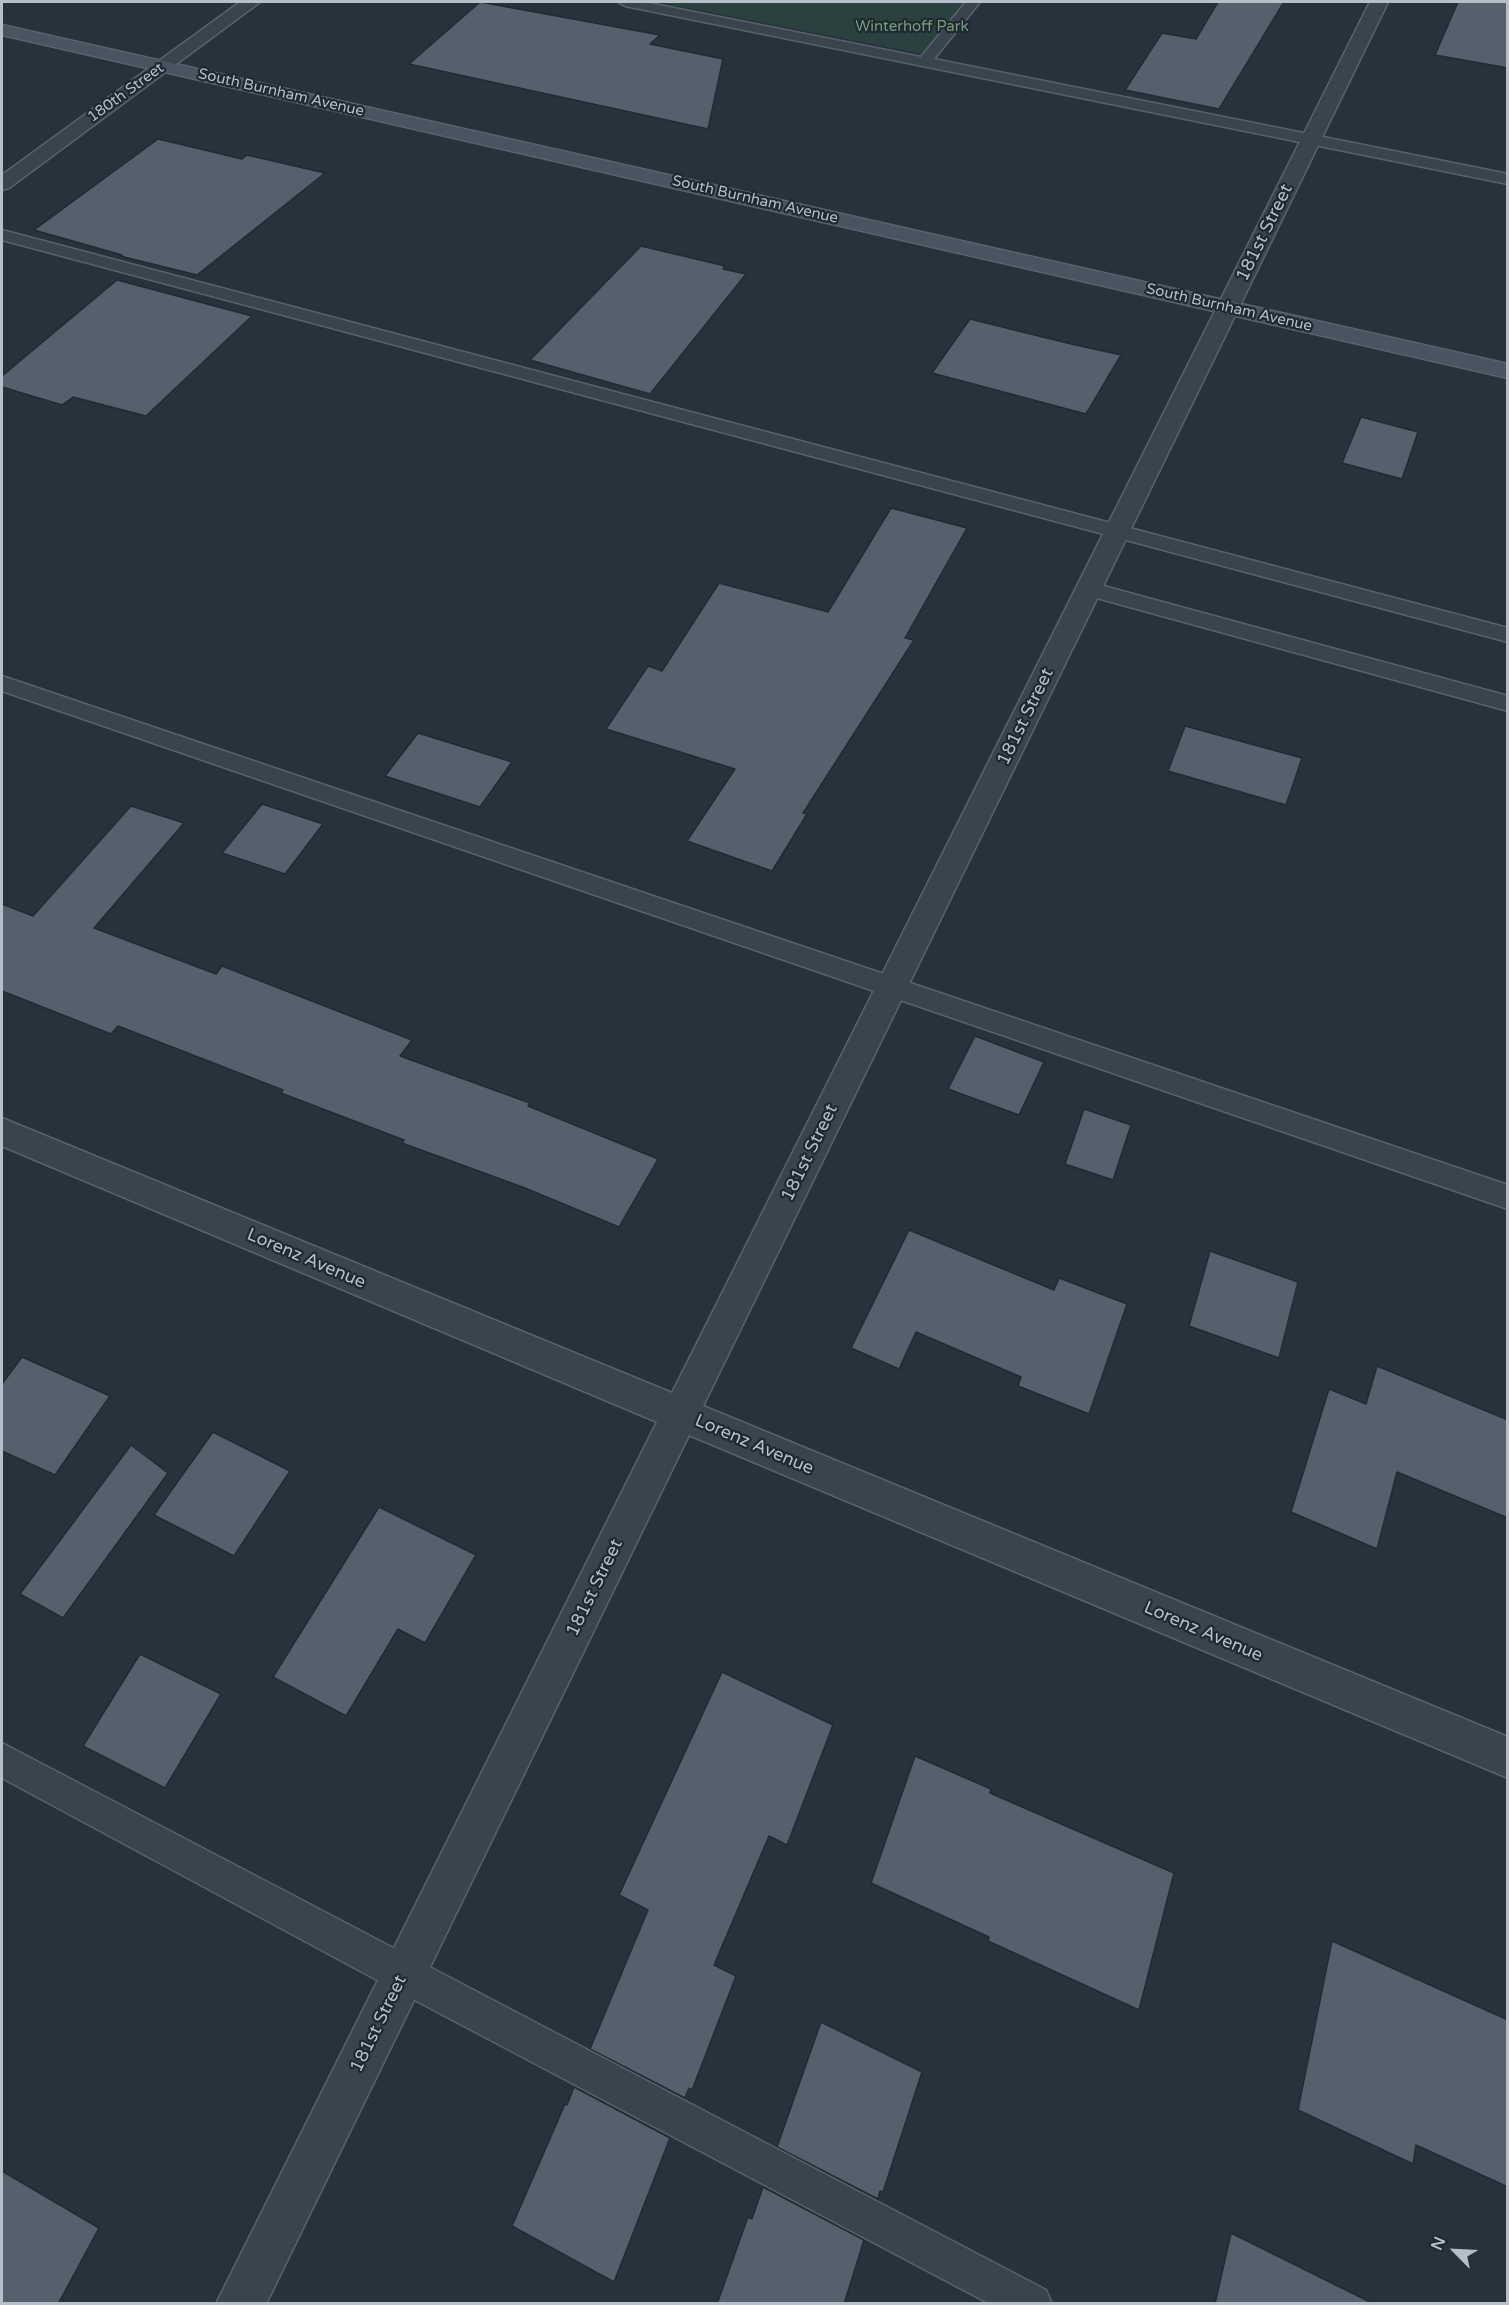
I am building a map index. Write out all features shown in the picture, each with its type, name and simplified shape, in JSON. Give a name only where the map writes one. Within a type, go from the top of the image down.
[{"type":"main road","name":"South Burnham Avenue","points":[[2,30],[1508,371]]},
{"type":"street","name":"180th Street","points":[[2,184],[251,2]]},
{"type":"street","name":"181st Street","points":[[240,2304],[1379,2]]},
{"type":"street","name":"Lorenz Avenue","points":[[2,1132],[1508,1758]]},
{"type":"lane","points":[[625,2],[1508,179]]},
{"type":"lane","points":[[925,62],[973,2]]},
{"type":"lane","points":[[2,235],[1508,635]]},
{"type":"lane","points":[[1089,589],[1508,704]]},
{"type":"lane","points":[[2,683],[1508,1197]]},
{"type":"lane","points":[[2,1760],[403,1974],[1032,2304]]},
{"type":"green space","name":"Winterhoff Park","points":[[657,2],[966,2],[923,54]]},
{"type":"building","points":[[480,2],[660,35],[650,44],[723,59],[708,129],[409,64]]},
{"type":"building","points":[[1218,2],[1284,2],[1219,109],[1125,90],[1162,33],[1196,39]]},
{"type":"building","points":[[1458,2],[1508,2],[1508,68],[1435,55]]},
{"type":"building","points":[[158,139],[242,159],[247,155],[325,173],[197,275],[120,256],[122,255],[34,230]]},
{"type":"building","points":[[641,246],[725,266],[723,269],[746,274],[650,394],[530,360]]},
{"type":"building","points":[[117,280],[252,316],[146,416],[73,397],[62,405],[2,387],[2,376]]},
{"type":"building","points":[[970,319],[1121,355],[1086,414],[932,373]]},
{"type":"building","points":[[1361,417],[1418,432],[1402,479],[1342,463]]},
{"type":"building","points":[[891,508],[967,528],[905,638],[914,640],[803,813],[807,814],[772,871],[687,841],[735,769],[606,729],[648,666],[662,671],[719,583],[828,612]]},
{"type":"building","points":[[1185,726],[1302,758],[1286,805],[1168,771]]},
{"type":"building","points":[[418,733],[512,762],[480,807],[385,776]]},
{"type":"building","points":[[262,804],[323,824],[285,874],[222,853]]},
{"type":"building","points":[[131,806],[184,823],[94,928],[216,974],[222,966],[412,1040],[400,1056],[530,1103],[528,1106],[658,1159],[619,1227],[525,1188],[402,1143],[404,1140],[281,1093],[283,1090],[118,1026],[111,1034],[2,991],[2,904],[33,916]]},
{"type":"building","points":[[975,1036],[1044,1062],[1019,1115],[948,1089]]},
{"type":"building","points":[[1084,1109],[1131,1125],[1113,1180],[1065,1164]]},
{"type":"building","points":[[909,1230],[1054,1290],[1059,1278],[1127,1304],[1089,1414],[1018,1386],[1021,1377],[916,1332],[899,1369],[851,1348]]},
{"type":"building","points":[[1210,1251],[1298,1282],[1279,1358],[1189,1326]]},
{"type":"building","points":[[22,1357],[110,1396],[55,1475],[2,1451],[2,1384]]},
{"type":"building","points":[[1377,1366],[1508,1420],[1508,1518],[1397,1472],[1377,1549],[1291,1512],[1329,1389],[1366,1404]]},
{"type":"building","points":[[213,1432],[290,1471],[234,1556],[154,1515]]},
{"type":"building","points":[[131,1445],[168,1473],[63,1618],[20,1594]]},
{"type":"building","points":[[379,1507],[476,1555],[425,1643],[398,1629],[346,1716],[273,1677]]},
{"type":"building","points":[[140,1654],[221,1694],[165,1788],[83,1746]]},
{"type":"building","points":[[722,1672],[833,1725],[787,1845],[769,1836],[714,1965],[736,1976],[692,2090],[689,2088],[685,2098],[590,2049],[648,1910],[619,1895]]},
{"type":"building","points":[[915,1756],[991,1789],[990,1793],[1174,1873],[1139,2010],[988,1941],[989,1937],[871,1883]]},
{"type":"building","points":[[1332,1941],[1508,2020],[1508,2187],[1416,2145],[1413,2164],[1298,2110]]},
{"type":"building","points":[[821,2022],[922,2072],[883,2192],[880,2191],[878,2199],[777,2147]]},
{"type":"building","points":[[574,2087],[670,2138],[614,2282],[512,2226]]},
{"type":"building","points":[[2,2171],[99,2228],[58,2304],[2,2304]]},
{"type":"building","points":[[763,2187],[864,2240],[844,2304],[717,2304],[748,2217],[752,2219]]},
{"type":"building","points":[[1231,2233],[1374,2304],[1215,2304]]}]
